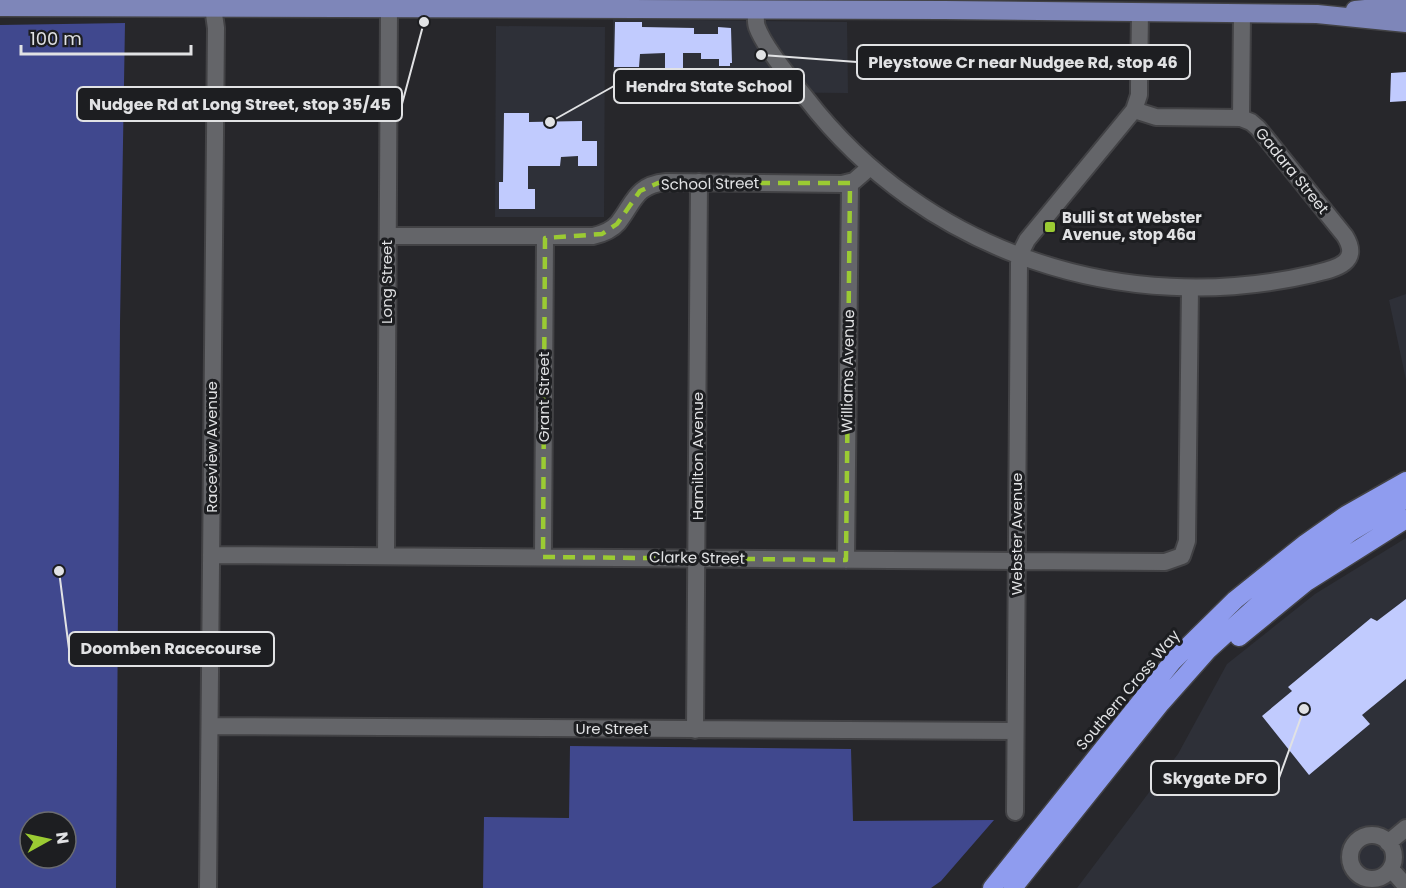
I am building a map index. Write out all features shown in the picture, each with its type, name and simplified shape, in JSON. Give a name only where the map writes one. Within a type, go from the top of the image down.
[{"type":"highway","name":"Southern Cross Way","points":[[992,888],[1173,661],[1234,600],[1330,526],[1406,481]]},
{"type":"highway","points":[[1013,888],[1161,703],[1208,650],[1283,582],[1352,532],[1406,499]]},
{"type":"highway","points":[[1161,703],[1183,692],[1244,633],[1305,583],[1406,519]]},
{"type":"main road","points":[[0,7],[58,4],[212,3],[389,8],[572,4],[1101,6],[1140,12],[1317,14],[1406,22]]},
{"type":"main road","points":[[1317,14],[1375,8],[1406,9]]},
{"type":"street","name":"Raceview Avenue","points":[[208,888],[216,27],[212,3]]},
{"type":"street","points":[[767,6],[757,27],[784,70],[818,113],[869,168],[896,189],[960,229],[1046,265],[1100,280],[1190,288]]},
{"type":"street","name":"Long Street","points":[[386,556],[389,8]]},
{"type":"street","points":[[1020,256],[1027,240],[1134,110],[1139,84],[1140,12]]},
{"type":"street","name":"Gadara Street","points":[[1190,288],[1235,287],[1282,281],[1336,268],[1349,256],[1350,246],[1345,236],[1258,128],[1241,118],[1242,13]]},
{"type":"street","points":[[1134,110],[1156,117],[1241,118]]},
{"type":"street","points":[[850,183],[869,168]]},
{"type":"street","name":"Hamilton Avenue","points":[[695,730],[699,182]]},
{"type":"street","name":"School Street","points":[[388,236],[583,237],[602,234],[617,224],[634,198],[645,188],[658,183],[850,183]]},
{"type":"street","name":"Williams Avenue","points":[[846,560],[850,183]]},
{"type":"street","name":"Grant Street","points":[[543,557],[545,238]]},
{"type":"street","name":"Webster Avenue","points":[[1015,812],[1020,256]]},
{"type":"street","name":"Clarke Street","points":[[211,555],[1165,562],[1182,556],[1187,541],[1190,288]]},
{"type":"street","name":"Ure Street","points":[[210,726],[1015,731]]},
{"type":"street","points":[[1388,843],[1406,828]]},
{"type":"street","points":[[1386,878],[1394,855],[1388,843],[1377,836],[1358,840],[1350,852],[1355,872],[1366,879],[1386,878],[1406,886]]},
{"type":"highlighted area","points":[[658,183],[850,183],[846,560],[543,557],[545,238],[602,234],[617,224],[640,191]]},
{"type":"shaded area","points":[[613,19],[847,22],[848,93],[613,91]]},
{"type":"shaded area","points":[[125,23],[120,323],[116,888],[0,888],[0,25]]},
{"type":"shaded area","points":[[496,26],[605,27],[604,217],[495,217]]},
{"type":"shaded area","points":[[1406,294],[1406,380],[1389,300]]},
{"type":"shaded area","points":[[1406,538],[1406,888],[1077,888],[1178,754],[1227,664],[1315,594]]},
{"type":"shaded area","points":[[570,746],[851,749],[853,821],[994,820],[941,881],[931,888],[483,888],[484,817],[569,818]]},
{"type":"building","points":[[615,22],[642,22],[642,27],[694,28],[694,34],[718,34],[718,27],[731,28],[732,63],[730,66],[719,66],[719,59],[701,59],[701,53],[683,53],[683,73],[698,73],[698,96],[665,94],[665,53],[640,54],[639,67],[614,67]]},
{"type":"building","points":[[1406,72],[1406,101],[1390,102],[1391,73]]},
{"type":"building","points":[[504,113],[529,113],[529,122],[582,121],[582,141],[597,141],[597,166],[578,166],[578,156],[561,157],[560,166],[528,166],[528,189],[535,189],[535,209],[499,209],[499,182],[503,182]]},
{"type":"building","points":[[1406,599],[1406,679],[1362,715],[1370,724],[1309,775],[1262,716],[1292,691],[1288,687],[1371,618],[1377,621]]},
{"type":"place","name":"Nudgee Rd at Long Street, stop 35/45","points":[[424,22]]},
{"type":"place","name":"Pleystowe Cr near Nudgee Rd, stop 46","points":[[761,55]]},
{"type":"place","name":"Hendra State School","points":[[550,122]]},
{"type":"place","name":"Bulli St at Webster Avenue, stop 46a","points":[[1050,227]]},
{"type":"place","name":"Doomben Racecourse","points":[[59,571]]},
{"type":"place","name":"Skygate DFO","points":[[1304,709]]}]
